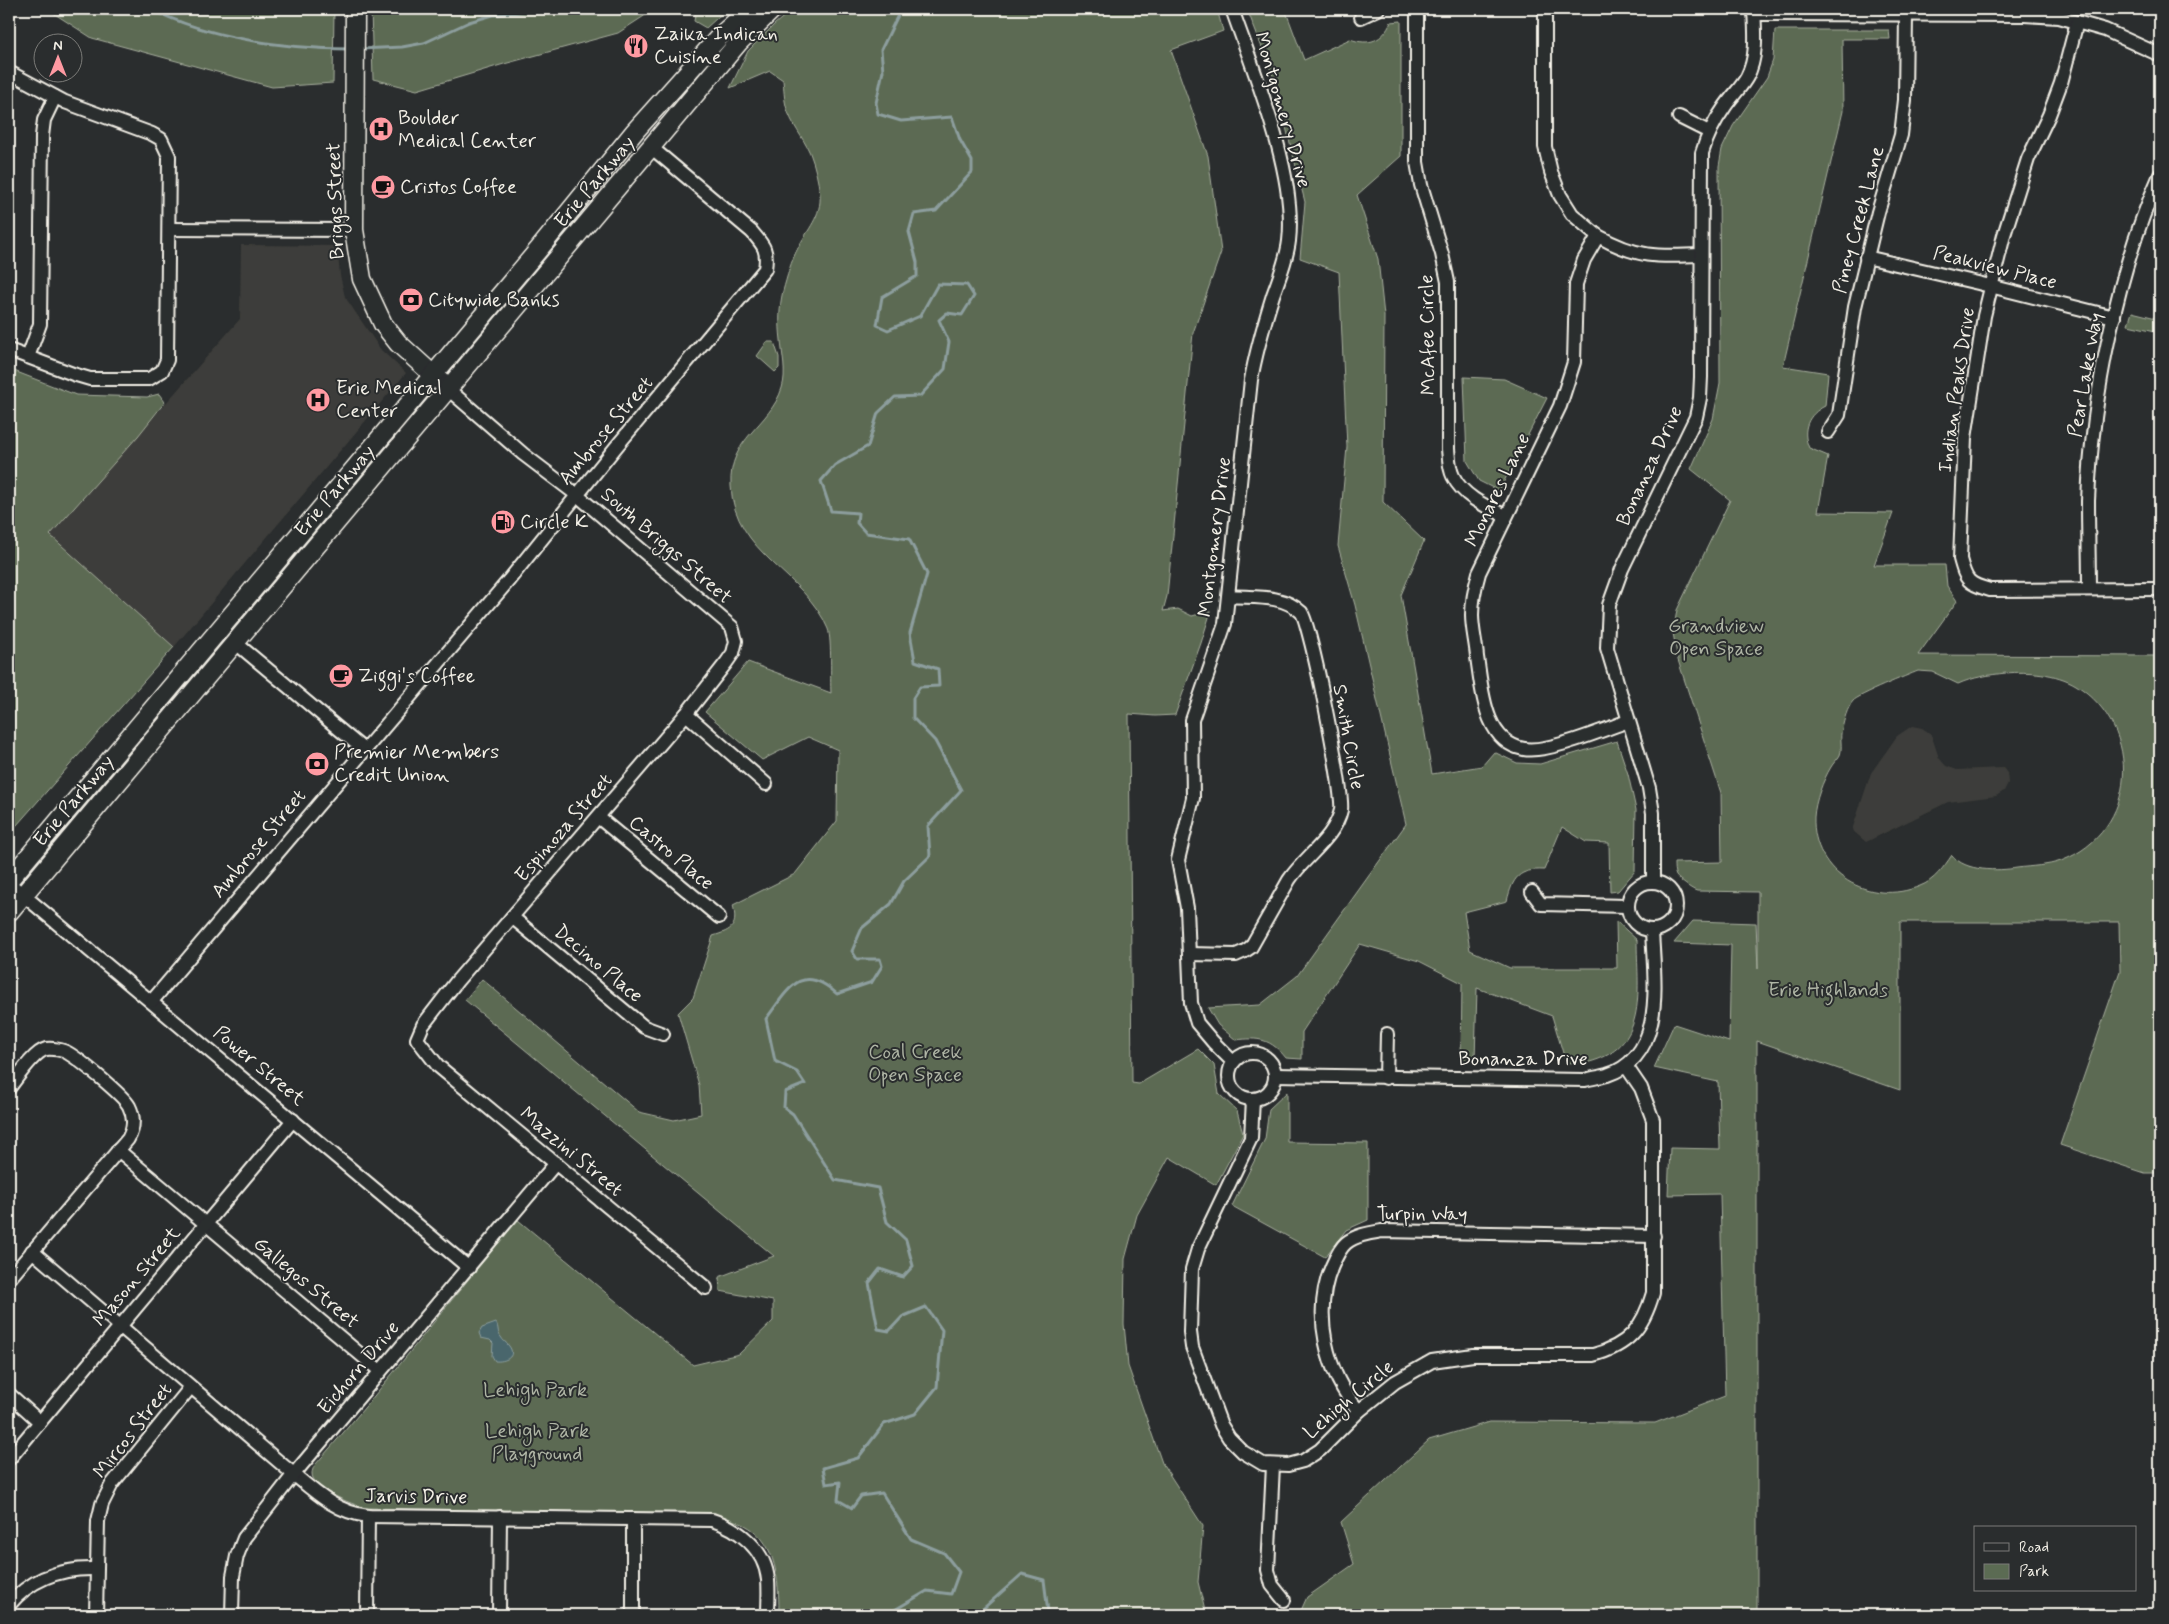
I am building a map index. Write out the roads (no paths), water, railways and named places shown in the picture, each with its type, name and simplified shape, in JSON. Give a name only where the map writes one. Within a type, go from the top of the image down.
[{"type":"main road","name":"Briggs Street","points":[[355,9],[354,230],[362,279],[383,324],[398,343],[448,389]]},
{"type":"main road","name":"Erie Parkway","points":[[9,882],[539,250],[635,131],[720,35],[750,9]]},
{"type":"main road","name":"Erie Parkway","points":[[9,912],[739,42],[773,9]]},
{"type":"street","name":"Montgomery Drive","points":[[1232,9],[1276,143],[1288,189],[1290,223],[1289,242],[1258,342],[1251,380],[1225,624],[1192,720],[1193,798],[1178,860],[1187,908],[1188,980],[1191,1003],[1197,1023],[1233,1062]]},
{"type":"street","points":[[1361,17],[1378,9]]},
{"type":"street","name":"McAfee Circle","points":[[1418,9],[1418,162],[1421,185],[1442,254],[1448,282],[1448,449],[1450,464],[1453,476],[1461,488],[1476,501],[1506,516]]},
{"type":"street","points":[[1545,9],[1545,147],[1551,172],[1560,195],[1572,214],[1598,236],[1620,248],[1645,255],[1701,255]]},
{"type":"street","points":[[1754,11],[2024,14],[2059,17],[2105,30],[2160,55]]},
{"type":"street","name":"Bonanza Drive","points":[[1653,882],[1653,813],[1648,788],[1607,648],[1609,605],[1622,569],[1696,417],[1700,398],[1701,377],[1702,152],[1709,132],[1723,109],[1747,77],[1755,52],[1754,11]]},
{"type":"street","name":"Piney Creek Lane","points":[[1828,432],[1839,415],[1849,343],[1866,258],[1901,135],[1905,100],[1906,14]]},
{"type":"street","name":"Indian Peaks Drive","points":[[2077,22],[2061,82],[2049,115],[2028,159],[2004,235],[1992,286],[1974,372],[1965,438],[1960,559],[1965,578],[1974,586],[1990,590],[2160,589]]},
{"type":"street","points":[[9,72],[55,97],[152,134],[161,139],[169,156],[167,360],[162,371],[149,379],[90,379],[9,350]]},
{"type":"street","points":[[28,357],[40,324],[42,136],[44,120],[55,97]]},
{"type":"street","points":[[1679,117],[1709,132]]},
{"type":"street","name":"Ambrose Street","points":[[152,1001],[509,580],[577,495],[765,269],[767,256],[763,244],[752,232],[652,148]]},
{"type":"street","name":"Pear Lake Way","points":[[2089,589],[2088,500],[2104,364],[2114,317],[2139,230],[2160,175]]},
{"type":"street","points":[[169,229],[354,230]]},
{"type":"street","name":"Monares Lane","points":[[1598,236],[1581,266],[1576,284],[1574,362],[1560,406],[1479,573],[1474,592],[1472,616],[1485,707],[1494,729],[1504,739],[1515,746],[1525,749],[1545,748],[1628,721]]},
{"type":"street","name":"Peakview Place","points":[[1866,258],[1992,286],[2114,317]]},
{"type":"street","name":"South Briggs Street","points":[[448,389],[523,454],[577,495],[732,627],[736,641]]},
{"type":"street","name":"Smith Circle","points":[[1189,954],[1236,954],[1251,947],[1296,869],[1331,832],[1341,809],[1341,797],[1328,722],[1305,616],[1289,603],[1279,600],[1228,596]]},
{"type":"street","name":"Espinoza Street","points":[[417,1039],[422,1025],[457,981],[686,714],[733,654],[736,641]]},
{"type":"street","points":[[236,643],[364,750]]},
{"type":"street","points":[[686,714],[766,784]]},
{"type":"street","name":"Castro Place","points":[[598,817],[719,917]]},
{"type":"street","name":"Power Street","points":[[9,882],[469,1268]]},
{"type":"street","points":[[1653,882],[1667,887],[1676,900],[1676,908],[1674,917],[1661,929],[1644,930],[1632,921],[1627,906],[1629,897],[1634,889],[1643,883],[1653,882]]},
{"type":"street","points":[[1532,892],[1541,904],[1627,906]]},
{"type":"street","name":"Decino Place","points":[[512,917],[644,1027],[663,1034]]},
{"type":"street","name":"Bonanza Drive","points":[[1390,1078],[1584,1080],[1608,1075],[1626,1066],[1642,1050],[1652,1024],[1652,930]]},
{"type":"street","points":[[1275,1075],[1390,1078],[1388,1034]]},
{"type":"street","name":"Mazzini Street","points":[[417,1039],[438,1066],[706,1288]]},
{"type":"street","points":[[9,1088],[39,1052],[49,1049],[67,1052],[128,1105],[133,1121],[133,1128],[118,1150],[9,1279]]},
{"type":"street","points":[[1247,1053],[1255,1053],[1269,1060],[1275,1075],[1271,1089],[1260,1098],[1253,1099],[1239,1095],[1230,1083],[1228,1076],[1233,1062],[1247,1053]]},
{"type":"street","name":"Lehigh Circle","points":[[1253,1099],[1251,1138],[1198,1249],[1192,1269],[1190,1332],[1192,1347],[1221,1425],[1229,1438],[1243,1452],[1263,1464],[1288,1465],[1303,1461],[1320,1450],[1360,1411],[1395,1382],[1432,1361],[1473,1355],[1593,1355],[1607,1351],[1624,1342],[1636,1331],[1647,1314],[1653,1293],[1654,1120],[1641,1088],[1626,1066]]},
{"type":"street","name":"Mason Street","points":[[9,1459],[293,1120]]},
{"type":"street","name":"Gallegos Street","points":[[118,1150],[380,1371]]},
{"type":"street","name":"Eichorn Drive","points":[[232,1615],[233,1576],[237,1556],[244,1538],[294,1474],[556,1163]]},
{"type":"street","name":"Turpin Way","points":[[1360,1411],[1349,1399],[1342,1386],[1329,1352],[1323,1329],[1324,1293],[1329,1273],[1345,1243],[1368,1233],[1382,1231],[1654,1236]]},
{"type":"street","name":"Jarvis Drive","points":[[32,1251],[190,1388],[326,1501],[340,1509],[351,1514],[368,1516],[712,1520],[729,1525],[744,1537],[763,1561],[768,1578],[768,1615]]},
{"type":"street","name":"Mircos Street","points":[[96,1615],[98,1521],[102,1504],[112,1484],[190,1388]]},
{"type":"street","points":[[9,1394],[40,1422]]},
{"type":"street","points":[[1273,1465],[1268,1570],[1272,1585],[1284,1600]]},
{"type":"street","points":[[367,1615],[368,1516]]},
{"type":"street","points":[[499,1615],[500,1517]]},
{"type":"street","points":[[633,1518],[633,1615]]},
{"type":"street","points":[[9,1605],[16,1596],[40,1578],[65,1571],[96,1569]]},
{"type":"water","points":[[496,1323],[498,1332],[512,1353],[506,1360],[495,1361],[492,1356],[493,1343],[490,1340],[481,1338],[479,1333],[482,1328]]},
{"type":"waterway","points":[[151,9],[197,27],[248,40],[300,47],[350,49]]},
{"type":"waterway","points":[[361,49],[402,47],[424,43],[469,22],[493,15],[547,9]]},
{"type":"waterway","points":[[886,1615],[927,1591],[951,1594],[959,1572],[944,1553],[911,1539],[882,1493],[861,1496],[852,1508],[838,1500],[840,1482],[826,1484],[823,1468],[858,1458],[884,1424],[915,1414],[937,1387],[942,1330],[926,1307],[902,1317],[889,1331],[878,1329],[869,1283],[880,1269],[903,1277],[913,1266],[906,1240],[887,1222],[878,1188],[835,1180],[793,1114],[784,1107],[785,1092],[805,1084],[797,1072],[775,1061],[766,1019],[781,998],[796,983],[814,980],[825,984],[837,994],[872,982],[882,966],[880,959],[857,959],[852,951],[862,928],[891,904],[904,881],[930,856],[928,826],[961,790],[935,741],[913,718],[913,698],[920,687],[939,686],[938,669],[915,661],[910,633],[927,574],[909,539],[866,533],[857,523],[858,513],[831,511],[821,481],[835,465],[868,446],[878,413],[895,397],[920,396],[945,369],[949,342],[939,320],[947,313],[962,315],[974,296],[967,285],[938,284],[920,316],[888,330],[877,325],[882,297],[917,276],[917,262],[909,232],[914,214],[936,211],[972,172],[972,161],[960,140],[952,117],[901,121],[878,114],[876,103],[883,71],[881,50],[901,9]]},
{"type":"waterway","points":[[976,1615],[1022,1574],[1044,1580],[1048,1612],[1045,1615]]},
{"type":"place","name":"Zaika Indican Cuisine","points":[[636,46]]},
{"type":"place","name":"Boulder Medical Center","points":[[381,129]]},
{"type":"place","name":"Cristos Coffee","points":[[383,187]]},
{"type":"place","name":"Citywide Banks","points":[[411,300]]},
{"type":"place","name":"Erie Medical Center","points":[[318,400]]},
{"type":"place","name":"Circle K","points":[[503,522]]},
{"type":"place","name":"Ziggi's Coffee","points":[[341,676]]},
{"type":"place","name":"Premier Members Credit Union","points":[[317,764]]},
{"type":"park label","name":"Grandview Open Space","points":[[1716,638]]},
{"type":"park label","name":"Erie Highlands","points":[[1828,990]]},
{"type":"park label","name":"Coal Creek Open Space","points":[[915,1064]]},
{"type":"park label","name":"Lehigh Park","points":[[535,1390]]},
{"type":"park label","name":"Lehigh Park Playground","points":[[537,1442]]}]
